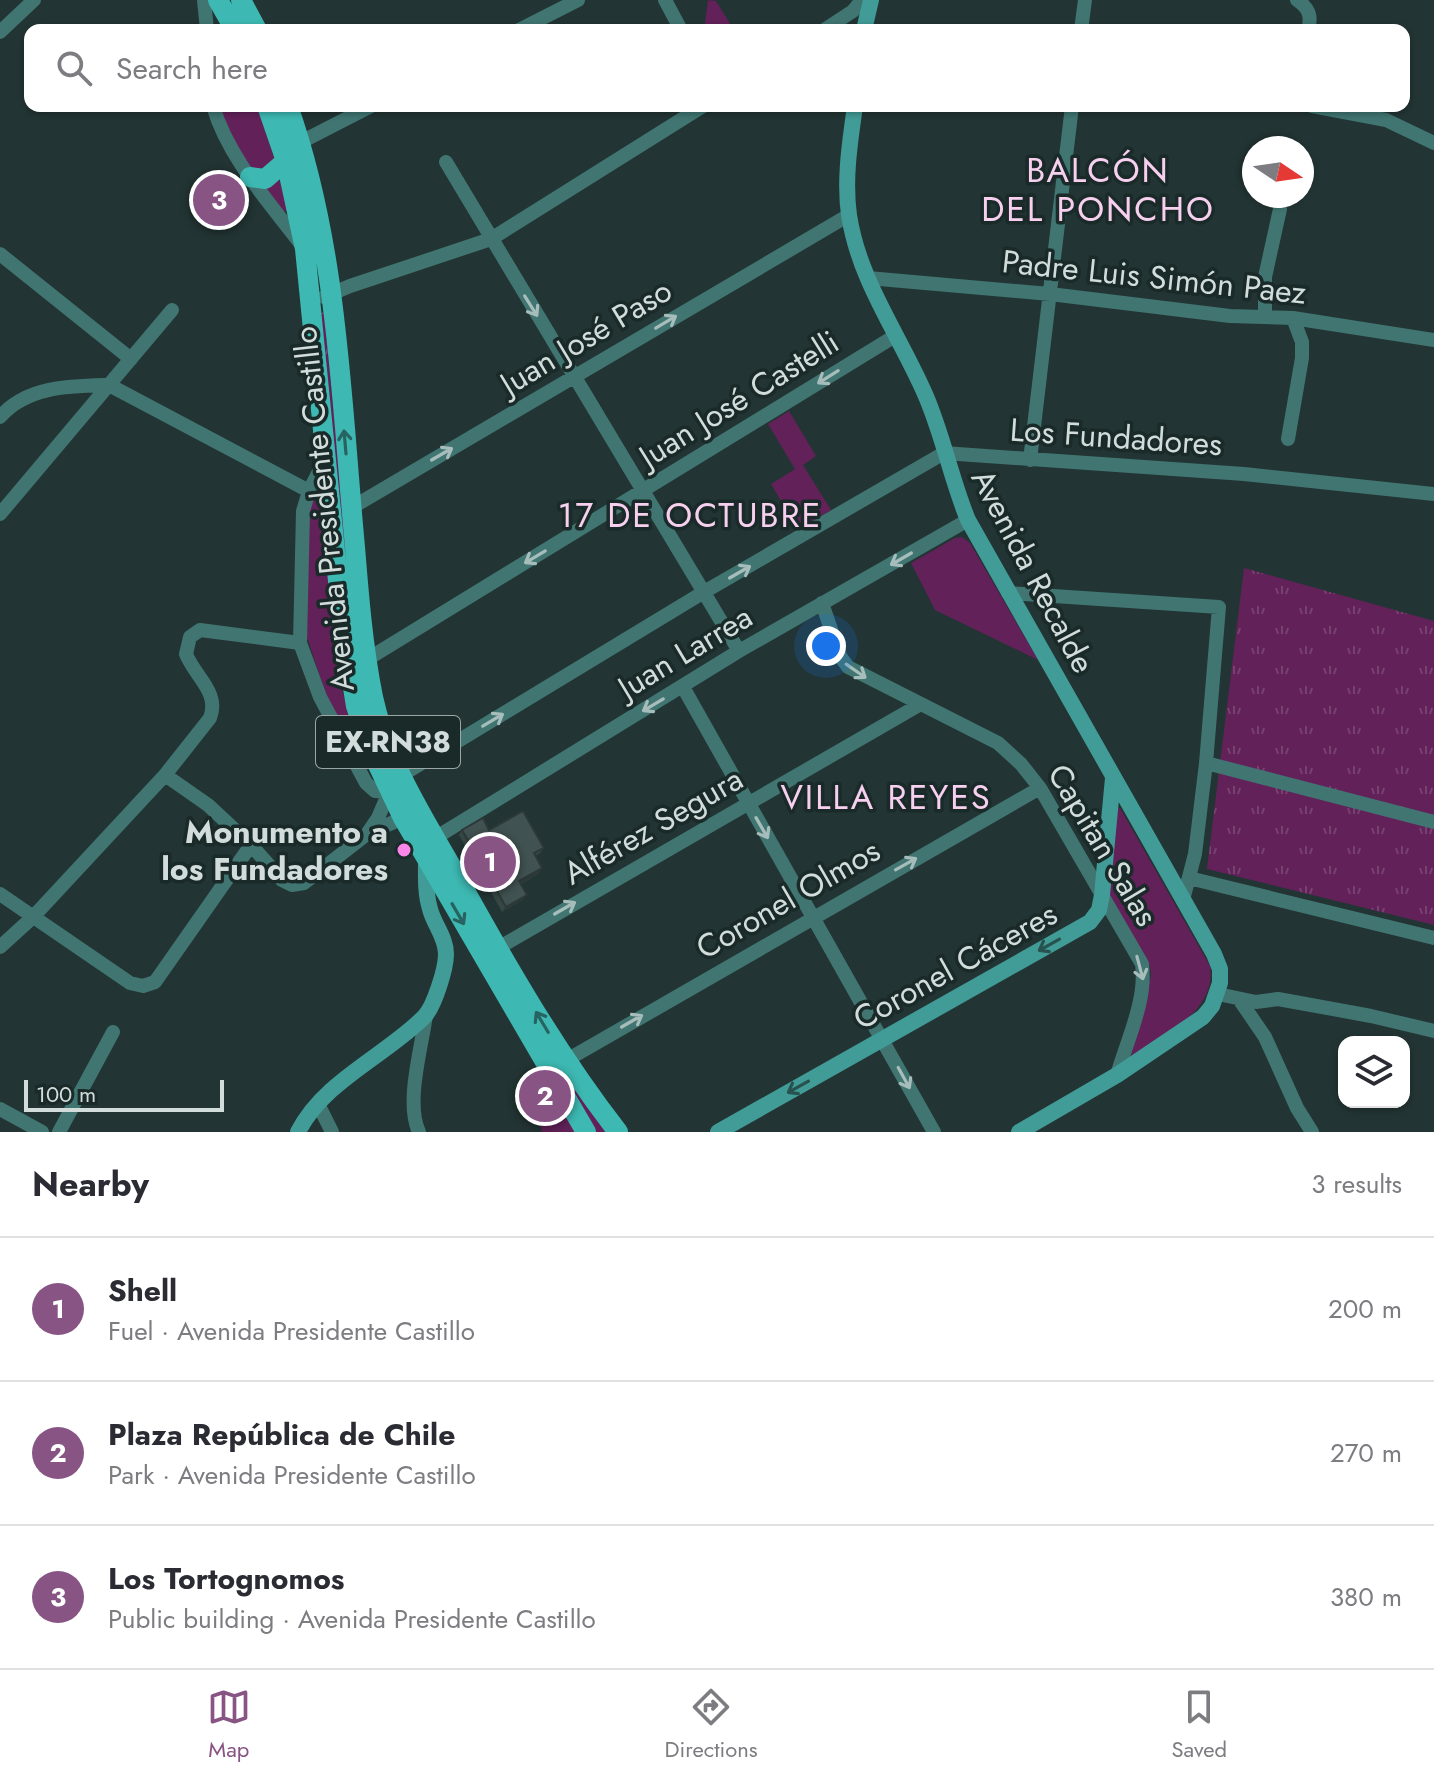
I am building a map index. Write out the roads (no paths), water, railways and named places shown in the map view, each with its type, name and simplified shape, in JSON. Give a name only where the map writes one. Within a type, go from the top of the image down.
[{"type":"main road","points":[[218,0],[232,24]]},
{"type":"main road","points":[[241,0],[254,24]]},
{"type":"main road","name":"Avenida Presidente Castillo","points":[[269,112],[286,161],[305,249],[321,298],[351,508],[366,660],[383,733],[435,838],[498,948],[565,1061],[618,1132]]},
{"type":"main road","name":"Avenida Presidente Castillo","points":[[290,112],[301,142],[321,226],[327,456],[348,666],[360,720],[389,792],[426,860],[586,1132]]},
{"type":"main road","points":[[250,177],[265,179],[286,161]]},
{"type":"street","points":[[0,32],[34,0]]},
{"type":"street","points":[[204,0],[206,24]]},
{"type":"street","points":[[531,24],[578,0]]},
{"type":"street","points":[[665,0],[678,24]]},
{"type":"street","points":[[839,24],[862,0]]},
{"type":"street","points":[[865,24],[871,0]]},
{"type":"street","points":[[1082,24],[1085,0]]},
{"type":"street","points":[[1301,3],[1311,19],[1310,24]]},
{"type":"street","points":[[215,112],[250,177],[305,249]]},
{"type":"street","points":[[286,161],[301,142],[359,112]]},
{"type":"street","points":[[673,125],[676,112]]},
{"type":"street","points":[[321,298],[491,239],[694,112]]},
{"type":"street","name":"Avenida Recalde","points":[[854,112],[847,189],[849,215],[868,278],[936,420],[944,453],[968,520],[1214,954],[1220,969],[1218,994]]},
{"type":"street","points":[[1030,460],[1071,112]]},
{"type":"street","points":[[1344,112],[1386,120],[1434,143]]},
{"type":"street","points":[[446,162],[739,651]]},
{"type":"street","points":[[1265,316],[1265,277],[1280,209]]},
{"type":"street","name":"Juan José Paso","points":[[351,508],[849,215]]},
{"type":"street","points":[[0,254],[131,359]]},
{"type":"street","name":"Padre Luis Simón Paez","points":[[868,278],[1050,294],[1230,316],[1293,318],[1434,340]]},
{"type":"street","points":[[0,514],[172,310]]},
{"type":"street","points":[[1288,439],[1302,358],[1302,342],[1293,318]]},
{"type":"street","name":"Juan José Castelli","points":[[366,660],[895,336]]},
{"type":"street","points":[[0,417],[16,401],[34,393],[109,385],[309,491]]},
{"type":"street","points":[[402,775],[704,592],[944,453]]},
{"type":"street","name":"Los Fundadores","points":[[944,453],[1244,474],[1434,494]]},
{"type":"street","points":[[327,456],[309,491],[303,511],[300,643],[320,697],[366,783],[375,791],[389,792],[367,834]]},
{"type":"street","name":"Juan Larrea","points":[[435,838],[739,651],[968,520]]},
{"type":"street","points":[[1008,593],[1219,607],[1206,763],[1183,900]]},
{"type":"street","name":"Capitan Salas","points":[[822,603],[840,656],[848,667],[998,743],[1021,764],[1040,788],[1142,964],[1144,980],[1117,1075]]},
{"type":"street","points":[[0,947],[33,917],[165,775],[210,718],[214,708],[213,698],[186,654],[187,642],[195,632],[200,630],[300,643]]},
{"type":"street","points":[[683,687],[934,1132]]},
{"type":"street","name":"Alférez Segura","points":[[498,948],[919,705]]},
{"type":"street","points":[[1206,763],[1434,822]]},
{"type":"street","points":[[165,775],[208,805],[251,845],[282,880],[292,885],[304,883],[367,834],[403,818]]},
{"type":"street","name":"Coronel Cáceres","points":[[718,1132],[1090,922],[1099,910],[1102,895],[1113,778]]},
{"type":"street","name":"Coronel Olmos","points":[[565,1061],[1040,788]]},
{"type":"street","points":[[0,894],[130,983],[143,986],[155,982],[251,845]]},
{"type":"street","points":[[419,1132],[415,1125],[414,1099],[426,1015],[444,971],[446,954],[444,939],[430,910],[426,860]]},
{"type":"street","points":[[1189,878],[1434,938]]},
{"type":"street","points":[[1019,1132],[1117,1075],[1203,1017],[1218,994],[1256,1002],[1278,999],[1434,1031]]},
{"type":"street","points":[[1239,999],[1265,1037],[1297,1108],[1312,1132]]},
{"type":"street","points":[[298,1132],[318,1104],[426,1015]]},
{"type":"street","points":[[59,1132],[113,1032]]},
{"type":"street","points":[[318,1104],[332,1132]]},
{"type":"street","points":[[0,1109],[42,1132]]},
{"type":"place","name":"Los Tortognomos","points":[[219,200]]},
{"type":"place","name":"Monumento a los Fundadores","points":[[404,850]]},
{"type":"place","name":"Shell","points":[[490,862]]},
{"type":"place","name":"Plaza República de Chile","points":[[545,1096]]},
{"type":"district","name":"BALCÓN DEL PONCHO","points":[[1098,190]]},
{"type":"district","name":"17 DE OCTUBRE","points":[[690,515]]},
{"type":"district","name":"VILLA REYES","points":[[886,797]]}]
